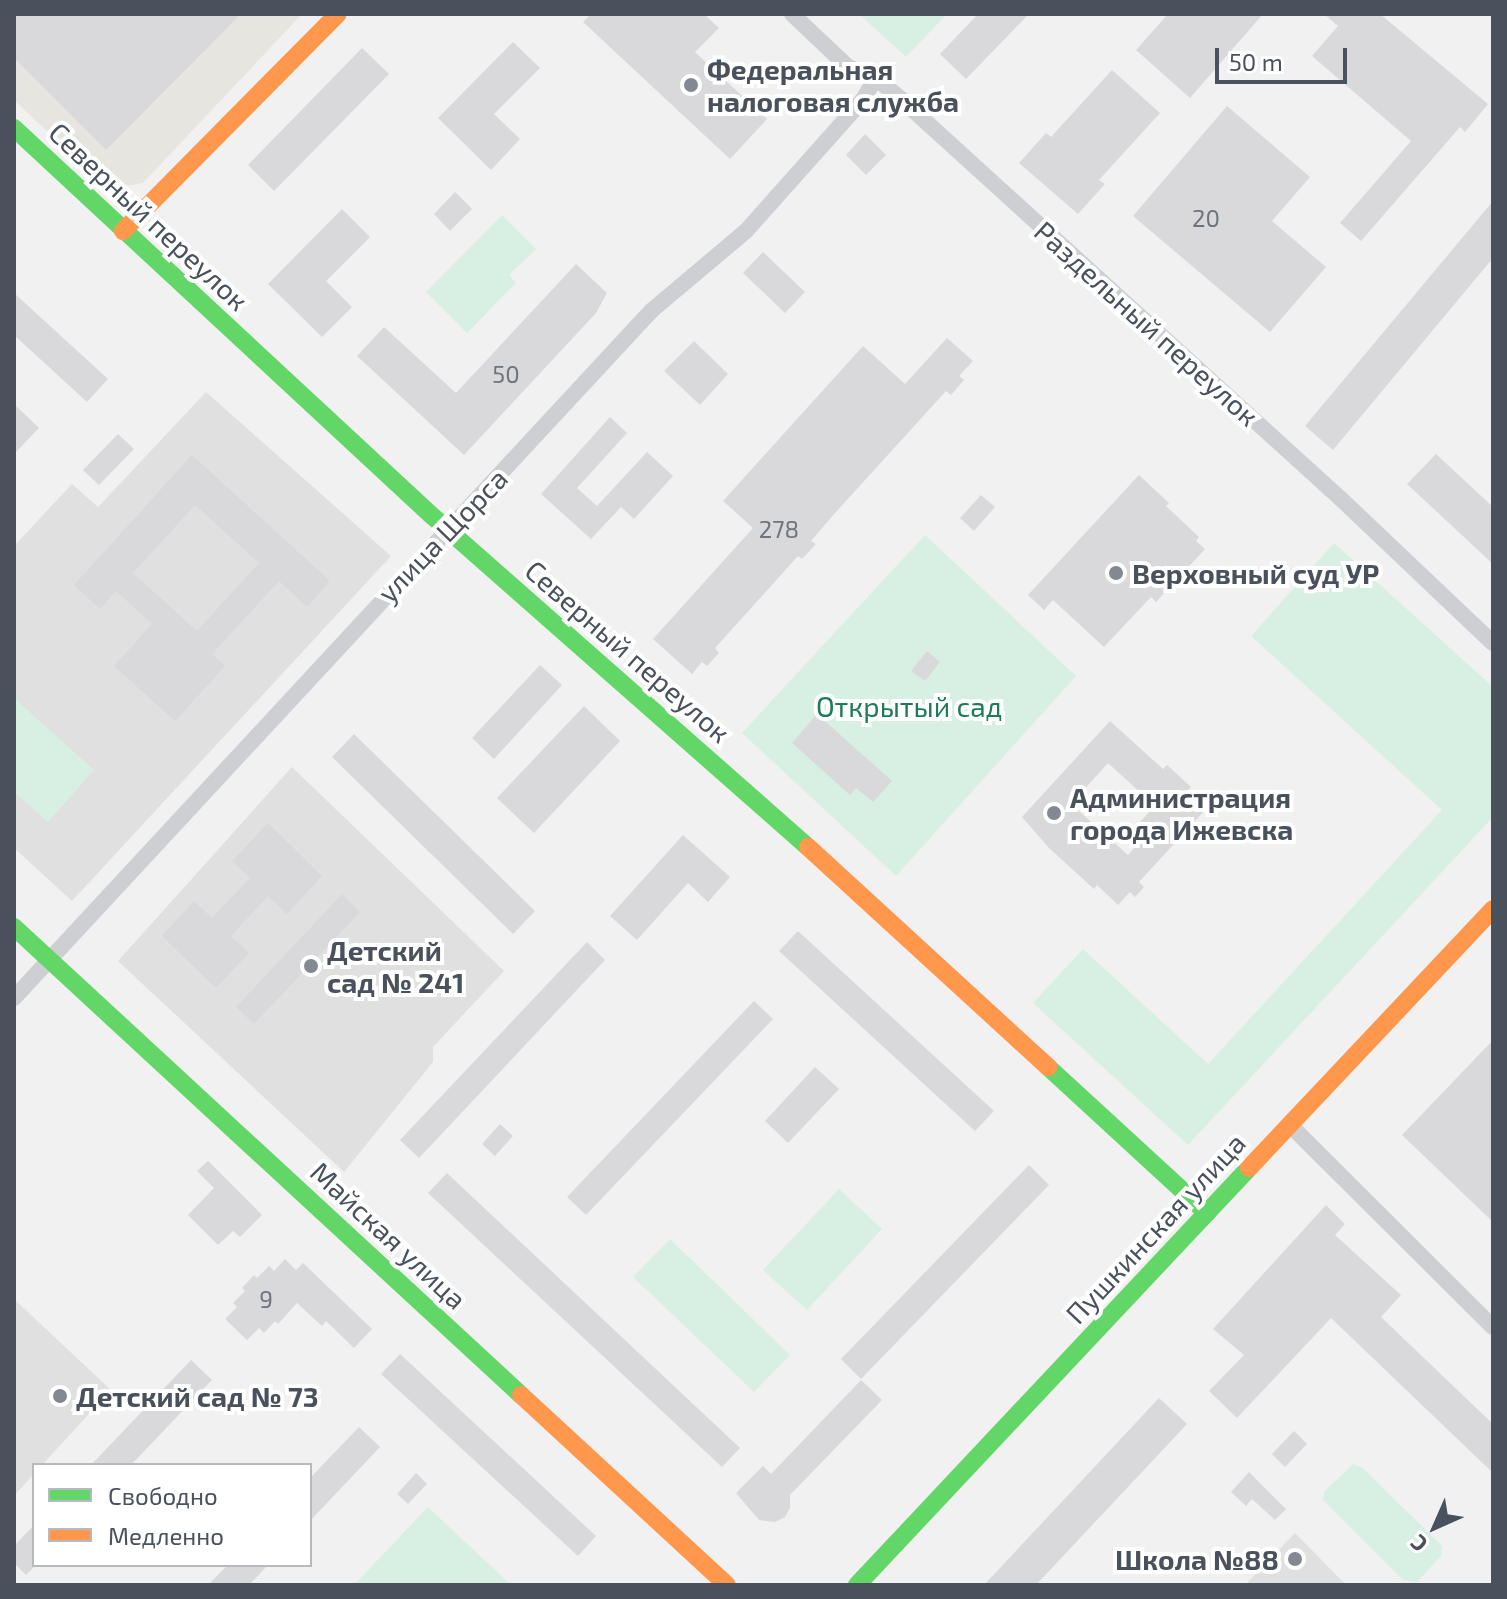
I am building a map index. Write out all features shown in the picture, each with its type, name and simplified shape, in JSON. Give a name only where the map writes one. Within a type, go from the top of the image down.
[{"type":"street","points":[[123,231],[338,14]]},
{"type":"street","name":"Раздельный переулок","points":[[792,14],[848,67],[876,78],[1337,495],[1493,643]]},
{"type":"street","name":"улица Щорса","points":[[14,998],[651,311],[746,231],[862,101],[876,78]]},
{"type":"street","name":"Северный переулок","points":[[14,128],[447,530],[824,861],[1207,1213]]},
{"type":"street","name":"Пушкинская улица","points":[[857,1585],[1493,909]]},
{"type":"street","name":"Майская улица","points":[[14,927],[727,1585]]},
{"type":"street","points":[[1290,1125],[1493,1327]]},
{"type":"shaded area","points":[[14,14],[302,14],[143,183],[108,189],[14,100]]},
{"type":"shaded area","points":[[206,392],[391,556],[72,901],[14,848],[14,546],[72,484],[98,507]]},
{"type":"shaded area","name":"Детский сад № 241","points":[[292,767],[504,971],[433,1047],[433,1062],[344,1172],[118,961]]},
{"type":"shaded area","name":"Детский сад № 73","points":[[14,1299],[111,1390],[44,1463],[32,1463],[32,1476],[14,1496]]},
{"type":"shaded area","name":"Школа №88","points":[[1295,1533],[1346,1585],[1245,1585]]},
{"type":"green space","points":[[859,14],[947,14],[906,57]]},
{"type":"green space","points":[[502,215],[536,249],[509,275],[516,283],[467,333],[426,292]]},
{"type":"green space","name":"Открытый сад","points":[[925,535],[1076,676],[896,876],[742,733]]},
{"type":"green space","points":[[1334,543],[1493,687],[1493,817],[1188,1145],[1033,1003],[1083,949],[1208,1064],[1442,810],[1251,636]]},
{"type":"green space","points":[[14,698],[94,770],[48,822],[14,792]]},
{"type":"green space","points":[[839,1189],[882,1229],[807,1310],[763,1270]]},
{"type":"green space","points":[[670,1239],[790,1355],[754,1392],[633,1277]]},
{"type":"green space","points":[[1353,1464],[1363,1468],[1442,1546],[1441,1556],[1417,1582],[1403,1580],[1323,1500],[1324,1492]]},
{"type":"green space","points":[[428,1507],[511,1585],[354,1585]]},
{"type":"building","points":[[14,14],[241,14],[106,150],[14,58]]},
{"type":"building","name":"Федеральная налоговая служба","points":[[591,14],[704,14],[719,28],[695,52],[767,119],[730,159],[583,22]]},
{"type":"building","points":[[978,14],[1029,14],[966,79],[940,54]]},
{"type":"building","points":[[1168,14],[1263,14],[1190,98],[1136,50]]},
{"type":"building","points":[[1324,14],[1380,14],[1488,104],[1465,132],[1460,127],[1361,241],[1340,223],[1411,141],[1312,56],[1338,26]]},
{"type":"building","points":[[513,42],[540,68],[494,114],[520,139],[491,170],[438,118]]},
{"type":"building","points":[[362,48],[389,74],[274,191],[248,165]]},
{"type":"building","points":[[1112,70],[1160,113],[1099,180],[1105,184],[1078,214],[1019,163],[1046,133],[1051,137]]},
{"type":"building","points":[[1227,106],[1310,177],[1272,221],[1326,267],[1270,332],[1133,216]]},
{"type":"building","points":[[865,134],[886,155],[866,175],[846,155]]},
{"type":"building","points":[[455,192],[472,209],[450,231],[434,214]]},
{"type":"building","points":[[1493,201],[1493,258],[1333,450],[1305,426]]},
{"type":"building","points":[[342,209],[370,237],[326,281],[352,307],[322,337],[268,284]]},
{"type":"building","points":[[763,252],[805,292],[785,313],[743,273]]},
{"type":"building","points":[[576,264],[607,293],[596,313],[464,455],[357,356],[384,327],[456,393]]},
{"type":"building","points":[[14,293],[108,379],[87,402],[14,335]]},
{"type":"building","points":[[947,338],[973,361],[959,376],[964,380],[951,395],[946,391],[811,541],[816,544],[802,559],[798,556],[715,648],[719,653],[707,666],[702,662],[692,674],[653,639],[753,528],[723,501],[863,346],[905,384]]},
{"type":"building","points":[[694,341],[728,374],[700,405],[664,371]]},
{"type":"building","points":[[14,404],[39,428],[14,454]]},
{"type":"building","points":[[610,417],[627,433],[577,488],[597,506],[647,452],[673,476],[634,519],[621,507],[591,539],[541,494]]},
{"type":"building","points":[[118,434],[134,449],[99,485],[83,470]]},
{"type":"building","points":[[1436,454],[1493,507],[1493,564],[1407,484]]},
{"type":"building","points":[[192,455],[330,581],[307,607],[279,581],[212,654],[225,666],[175,721],[114,666],[152,624],[116,591],[100,609],[74,585]],"holes":[[[195,505],[259,563],[197,631],[133,573]]]},
{"type":"building","name":"Верховный суд УР","points":[[1139,475],[1169,503],[1166,506],[1199,537],[1196,541],[1205,549],[1156,602],[1151,597],[1104,647],[1053,600],[1044,610],[1028,595]]},
{"type":"building","points":[[981,495],[995,507],[974,531],[960,518]]},
{"type":"building","points":[[927,651],[940,662],[925,681],[911,671]]},
{"type":"building","points":[[540,665],[562,685],[494,759],[472,738]]},
{"type":"building","points":[[584,706],[620,741],[534,833],[497,798]]},
{"type":"building","points":[[817,714],[892,781],[873,802],[856,788],[850,795],[792,743]]},
{"type":"building","name":"Администрация города Ижевска","points":[[1110,721],[1163,769],[1167,765],[1191,787],[1187,791],[1206,809],[1139,882],[1144,887],[1135,897],[1130,892],[1118,905],[1097,885],[1094,889],[1049,848],[1022,817]],"holes":[[[1108,763],[1155,806],[1137,825],[1147,834],[1128,855],[1071,804]]]},
{"type":"building","points":[[354,734],[535,911],[513,934],[332,757]]},
{"type":"building","points":[[268,823],[322,876],[287,914],[268,896],[231,936],[249,953],[216,988],[162,936],[194,901],[212,918],[250,878],[232,861]]},
{"type":"building","points":[[683,835],[730,877],[708,902],[688,883],[637,940],[610,916]]},
{"type":"building","points":[[342,894],[360,912],[254,1024],[236,1007]]},
{"type":"building","points":[[798,931],[994,1111],[975,1131],[779,951]]},
{"type":"building","points":[[587,942],[605,960],[419,1158],[400,1140]]},
{"type":"building","points":[[754,1001],[773,1019],[586,1215],[567,1197]]},
{"type":"building","points":[[1493,1040],[1493,1222],[1402,1135]]},
{"type":"building","points":[[815,1067],[839,1089],[788,1143],[765,1121]]},
{"type":"building","points":[[500,1124],[513,1136],[495,1156],[482,1144]]},
{"type":"building","points":[[208,1161],[262,1215],[240,1237],[233,1231],[218,1245],[188,1215],[214,1188],[197,1171]]},
{"type":"building","points":[[1029,1165],[1049,1185],[861,1379],[841,1359]]},
{"type":"building","points":[[447,1173],[740,1448],[722,1467],[428,1193]]},
{"type":"building","points":[[1326,1205],[1345,1224],[1335,1235],[1401,1295],[1381,1317],[1493,1424],[1493,1473],[1331,1318],[1237,1418],[1209,1391],[1244,1355],[1213,1329]]},
{"type":"building","points":[[285,1259],[296,1270],[303,1263],[372,1329],[354,1348],[326,1321],[322,1326],[297,1303],[278,1324],[275,1321],[264,1333],[259,1328],[247,1340],[225,1319],[237,1307],[233,1303],[254,1275],[257,1278],[269,1266],[274,1271]]},
{"type":"building","points":[[400,1354],[596,1536],[578,1556],[381,1374]]},
{"type":"building","points":[[191,1360],[212,1380],[133,1463],[93,1463]]},
{"type":"building","points":[[861,1380],[882,1400],[790,1495],[790,1508],[785,1517],[775,1522],[759,1520],[736,1493],[763,1466],[771,1474]]},
{"type":"building","points":[[1159,1398],[1187,1424],[1036,1585],[984,1585]]},
{"type":"building","points":[[359,1427],[380,1447],[312,1519],[312,1476]]},
{"type":"building","points":[[1294,1431],[1307,1444],[1285,1467],[1272,1454]]},
{"type":"building","points":[[1249,1472],[1286,1509],[1275,1520],[1252,1499],[1246,1506],[1231,1492]]},
{"type":"building","points":[[416,1473],[427,1484],[408,1504],[397,1494]]},
{"type":"building","points":[[32,1527],[34,1567],[26,1575],[14,1563],[14,1546]]},
{"type":"building","points":[[226,1567],[266,1567],[249,1585],[208,1585]]},
{"type":"traffic: fast","points":[[14,128],[430,514],[808,847]]},
{"type":"traffic: fast","points":[[14,927],[521,1395]]},
{"type":"traffic: fast","points":[[1048,1067],[1207,1213]]},
{"type":"traffic: fast","points":[[857,1585],[1249,1168]]},
{"type":"traffic: slow","points":[[123,231],[338,14]]},
{"type":"traffic: slow","points":[[808,847],[1048,1067]]},
{"type":"traffic: slow","points":[[1249,1168],[1493,909]]},
{"type":"traffic: slow","points":[[521,1395],[727,1585]]},
{"type":"place","name":"Федеральная налоговая служба","points":[[691,85]]},
{"type":"place","name":"Верховный суд УР","points":[[1116,573]]},
{"type":"place","name":"Администрация города Ижевска","points":[[1054,813]]},
{"type":"place","name":"Детский сад № 241","points":[[311,966]]},
{"type":"place","name":"Детский сад № 73","points":[[60,1396]]},
{"type":"place","name":"Школа №88","points":[[1295,1559]]}]
